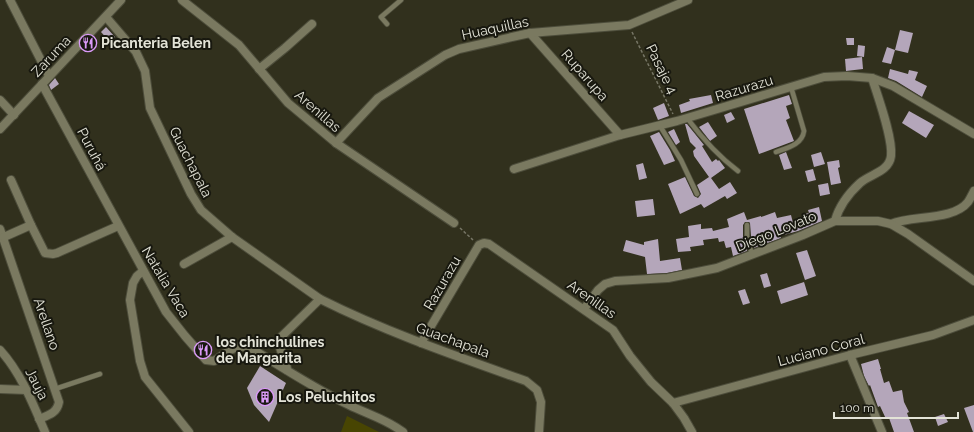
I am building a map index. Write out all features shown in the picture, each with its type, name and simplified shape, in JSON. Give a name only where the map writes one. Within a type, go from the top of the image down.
[{"type":"street","points":[[10,0],[50,76]]},
{"type":"street","name":"Zaruma","points":[[0,129],[121,0]]},
{"type":"street","name":"Arenillas","points":[[182,0],[239,45],[288,102],[336,143],[454,223]]},
{"type":"street","name":"Huaquillas","points":[[336,143],[378,98],[445,55],[459,49],[530,33],[629,25],[688,0]]},
{"type":"street","name":"Guachapala","points":[[106,17],[136,52],[145,71],[150,108],[190,194],[200,210],[232,237],[320,299],[357,318],[526,381],[537,390],[542,402],[540,432]]},
{"type":"street","points":[[259,69],[312,24]]},
{"type":"street","name":"Ruparupa","points":[[530,33],[620,135]]},
{"type":"street","name":"Razurazu","points":[[514,168],[620,135],[660,126],[824,77],[847,76],[872,78],[893,86],[974,134]]},
{"type":"street","points":[[835,221],[838,210],[848,196],[861,182],[885,168],[891,156],[889,138],[872,78]]},
{"type":"street","name":"Puruhá","points":[[42,84],[118,226]]},
{"type":"street","points":[[0,100],[14,114]]},
{"type":"street","points":[[11,180],[45,253],[53,254],[118,226]]},
{"type":"street","points":[[891,224],[900,220],[943,215],[957,210],[967,203],[974,191]]},
{"type":"street","name":"Diego Lovato","points":[[584,309],[598,290],[605,284],[615,281],[682,276],[717,268],[835,221],[878,221],[891,224],[908,234],[974,281]]},
{"type":"street","points":[[4,237],[31,225]]},
{"type":"street","name":"Natalia Vaca","points":[[118,226],[166,312],[206,360],[214,361],[235,348],[245,346],[251,348],[348,405],[392,424],[403,432]]},
{"type":"street","name":"Arellano","points":[[0,229],[4,237],[59,402],[57,410],[39,419]]},
{"type":"street","points":[[184,264],[232,237]]},
{"type":"street","name":"Arenillas","points":[[479,245],[484,243],[489,244],[613,330],[630,356],[651,382],[673,403],[692,432]]},
{"type":"street","name":"Razurazu","points":[[421,343],[479,245]]},
{"type":"street","points":[[143,271],[137,276],[133,283],[130,300],[140,361],[145,377],[189,432]]},
{"type":"street","points":[[287,370],[287,365],[279,345],[280,340],[282,336],[320,299]]},
{"type":"street","name":"Luciano Coral","points":[[673,403],[850,355],[933,335],[974,320]]},
{"type":"street","name":"Jauja","points":[[0,350],[11,361],[45,432]]},
{"type":"street","points":[[850,355],[882,432]]},
{"type":"street","points":[[0,389],[26,390]]},
{"type":"lane","points":[[387,24],[381,17],[401,0]]},
{"type":"lane","points":[[776,152],[792,146],[802,139],[804,131],[791,87]]},
{"type":"lane","points":[[687,118],[709,146],[738,171]]},
{"type":"lane","points":[[660,126],[681,160],[697,194]]},
{"type":"lane","points":[[747,225],[747,236],[752,255]]},
{"type":"lane","points":[[55,389],[100,374]]},
{"type":"path","name":"Pasaje 4","points":[[629,25],[676,121]]},
{"type":"path","points":[[454,223],[479,245]]},
{"type":"shaded area","points":[[347,416],[379,432],[341,432]]},
{"type":"building","points":[[106,27],[115,37],[110,42],[101,32]]},
{"type":"building","points":[[900,30],[913,33],[908,53],[895,50]]},
{"type":"building","points":[[846,38],[854,38],[854,45],[847,45]]},
{"type":"building","points":[[858,45],[865,46],[864,57],[857,56]]},
{"type":"building","points":[[887,47],[895,50],[891,64],[882,62]]},
{"type":"building","points":[[862,57],[863,69],[846,71],[845,59]]},
{"type":"building","points":[[890,69],[908,74],[909,70],[918,72],[915,80],[927,86],[922,97],[896,81],[888,78]]},
{"type":"building","points":[[55,78],[59,84],[51,90],[49,85]]},
{"type":"building","points":[[711,95],[713,103],[681,113],[679,105],[690,101],[689,99]]},
{"type":"building","points":[[789,95],[792,104],[786,106],[790,118],[786,120],[794,141],[759,154],[744,109]]},
{"type":"building","points":[[664,103],[669,116],[658,120],[653,108]]},
{"type":"building","points":[[909,111],[934,125],[926,138],[902,123]]},
{"type":"building","points":[[731,112],[735,119],[727,123],[724,115]]},
{"type":"building","points":[[708,122],[717,136],[710,141],[699,127]]},
{"type":"building","points":[[685,124],[687,124],[704,145],[702,146],[712,162],[716,159],[718,161],[719,160],[725,168],[711,178],[719,189],[730,182],[737,193],[727,199],[725,196],[704,208],[701,204],[680,214],[668,184],[685,177],[694,196],[698,198],[701,194],[697,185],[709,177],[694,156],[693,151],[696,148],[690,142]]},
{"type":"building","points":[[674,129],[680,142],[676,145],[668,132]]},
{"type":"building","points":[[659,132],[675,161],[664,165],[650,136]]},
{"type":"building","points":[[786,152],[792,168],[784,170],[779,155]]},
{"type":"building","points":[[821,152],[825,164],[814,167],[811,155]]},
{"type":"building","points":[[839,160],[840,167],[838,168],[841,183],[831,185],[827,162]]},
{"type":"building","points":[[643,163],[647,178],[639,180],[636,165]]},
{"type":"building","points":[[813,169],[816,180],[808,182],[805,171]]},
{"type":"building","points":[[828,183],[830,194],[820,196],[818,185]]},
{"type":"building","points":[[653,199],[655,215],[637,217],[635,201]]},
{"type":"building","points":[[819,207],[822,221],[798,231],[780,236],[781,238],[754,248],[750,223],[745,222],[743,225],[743,236],[747,251],[733,256],[731,247],[726,248],[724,241],[719,242],[718,238],[703,240],[704,245],[690,247],[691,251],[678,252],[676,239],[689,237],[688,226],[701,224],[701,229],[712,228],[713,231],[729,227],[727,219],[744,212],[747,220],[775,212],[777,218],[791,215],[793,223],[806,218],[805,214],[809,213],[808,210]]},
{"type":"building","points":[[658,239],[660,261],[680,258],[682,270],[667,273],[647,274],[645,257],[623,251],[626,240],[644,245],[644,242]]},
{"type":"building","points":[[807,250],[816,276],[805,280],[796,253]]},
{"type":"building","points":[[767,273],[771,286],[764,288],[760,275]]},
{"type":"building","points":[[804,282],[808,295],[781,304],[777,291]]},
{"type":"building","points":[[745,289],[750,303],[743,305],[738,291]]},
{"type":"building","points":[[878,359],[884,383],[889,381],[893,392],[902,390],[904,402],[909,412],[907,413],[914,432],[894,432],[889,418],[886,419],[880,406],[878,407],[870,385],[869,386],[864,376],[861,364]]},
{"type":"building","name":"Los Peluchitos","points":[[260,366],[286,383],[269,422],[254,405],[247,388]]},
{"type":"building","points":[[974,405],[974,432],[973,432],[964,408]]},
{"type":"building","points":[[944,414],[948,422],[938,426],[935,417]]},
{"type":"place","name":"Picanteria Belen","points":[[88,43]]},
{"type":"place","name":"los chinchulines de Margarita","points":[[203,350]]},
{"type":"place","name":"Los Peluchitos","points":[[265,397]]}]
